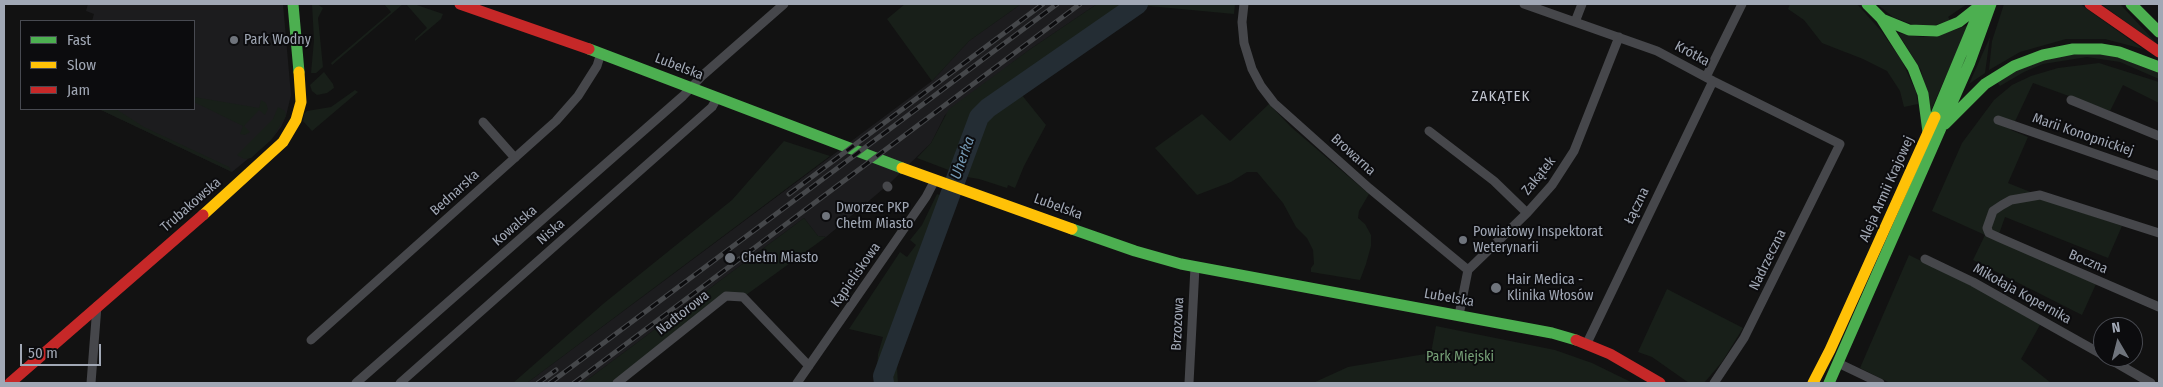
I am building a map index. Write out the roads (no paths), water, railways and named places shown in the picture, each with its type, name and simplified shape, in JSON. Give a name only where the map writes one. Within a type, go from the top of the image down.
[{"type":"main road","name":"Lubelska","points":[[460,4],[472,6],[601,53],[939,182],[1135,250],[1195,267],[1552,332],[1587,343],[1660,383]]},
{"type":"main road","points":[[1868,4],[1881,18],[1903,50],[1917,77],[1934,131],[1985,84],[2014,66],[2043,55],[2073,49],[2101,49],[2119,52],[2159,67]]},
{"type":"main road","points":[[1881,18],[1908,30],[1937,31],[1959,22],[1982,4]]},
{"type":"main road","name":"Aleja Armii Krajowej","points":[[1828,383],[1934,131],[1982,4]]},
{"type":"main road","name":"Aleja Armii Krajowej","points":[[1813,383],[1977,44],[1991,4]]},
{"type":"main road","points":[[2090,4],[2159,52]]},
{"type":"main road","points":[[2131,4],[2159,32]]},
{"type":"main road","name":"Trubakowska","points":[[10,383],[250,174],[288,135],[296,120],[300,102],[294,6]]},
{"type":"street","name":"Kowalska","points":[[356,383],[692,88],[703,75],[784,4]]},
{"type":"street","name":"Browarna","points":[[1244,4],[1242,22],[1244,43],[1252,69],[1261,86],[1274,103],[1369,188],[1468,270]]},
{"type":"street","name":"Krótka","points":[[1524,4],[1656,50],[1709,79],[1840,144]]},
{"type":"street","points":[[1575,22],[1582,4]]},
{"type":"street","name":"Łączna","points":[[1587,343],[1742,4]]},
{"type":"street","name":"Zakątek","points":[[1468,270],[1527,213],[1552,185],[1574,151],[1619,37]]},
{"type":"street","name":"Bednarska","points":[[312,340],[556,121],[578,96],[597,66],[601,53]]},
{"type":"street","name":"Niska","points":[[400,383],[712,107],[717,98]]},
{"type":"street","points":[[2071,100],[2159,136]]},
{"type":"street","name":"Marii Konopnickiej","points":[[1998,120],[2159,176]]},
{"type":"street","points":[[483,122],[515,158]]},
{"type":"street","points":[[1429,131],[1494,180],[1527,213]]},
{"type":"street","name":"Nadrzeczna","points":[[1714,383],[1744,338],[1840,144]]},
{"type":"street","name":"Kąpieliskowa","points":[[797,383],[926,197],[939,182]]},
{"type":"street","name":"Boczna","points":[[2159,233],[2055,198],[2040,195],[2011,200],[1992,211],[1987,228],[1989,232],[2006,241],[2159,307]]},
{"type":"street","name":"Mikołaja Kopernika","points":[[1925,259],[1973,282],[2093,349]]},
{"type":"street","name":"Brzozowa","points":[[1189,383],[1195,267]]},
{"type":"street","points":[[1459,315],[1468,270]]},
{"type":"street","name":"Nadtorowa","points":[[617,383],[726,296],[742,297],[809,366]]},
{"type":"street","points":[[92,383],[97,306]]},
{"type":"street","points":[[1838,363],[1875,382]]},
{"type":"street","name":"Mikołaja Kopernika","points":[[2124,367],[2151,383]]},
{"type":"waterway","name":"Uherka","points":[[884,383],[883,376],[979,117],[988,108],[1138,4]]},
{"type":"railway","points":[[789,194],[1043,4]]},
{"type":"railway","points":[[550,383],[1057,4]]},
{"type":"railway","points":[[574,383],[1080,4]]},
{"type":"railway","points":[[538,383],[556,370]]},
{"type":"place","name":"Park Wodny","points":[[234,40]]},
{"type":"place","name":"Dworzec PKP Chełm Miasto","points":[[826,216]]},
{"type":"place","name":"Powiatowy Inspektorat Weterynarii","points":[[1463,240]]},
{"type":"place","name":"Chełm Miasto","points":[[730,258]]},
{"type":"place","name":"Hair Medica - Klinika Włosów","points":[[1496,288]]},
{"type":"district","name":"ZAKĄTEK","points":[[1501,97]]},
{"type":"park label","name":"Park Miejski","points":[[1460,357]]}]
